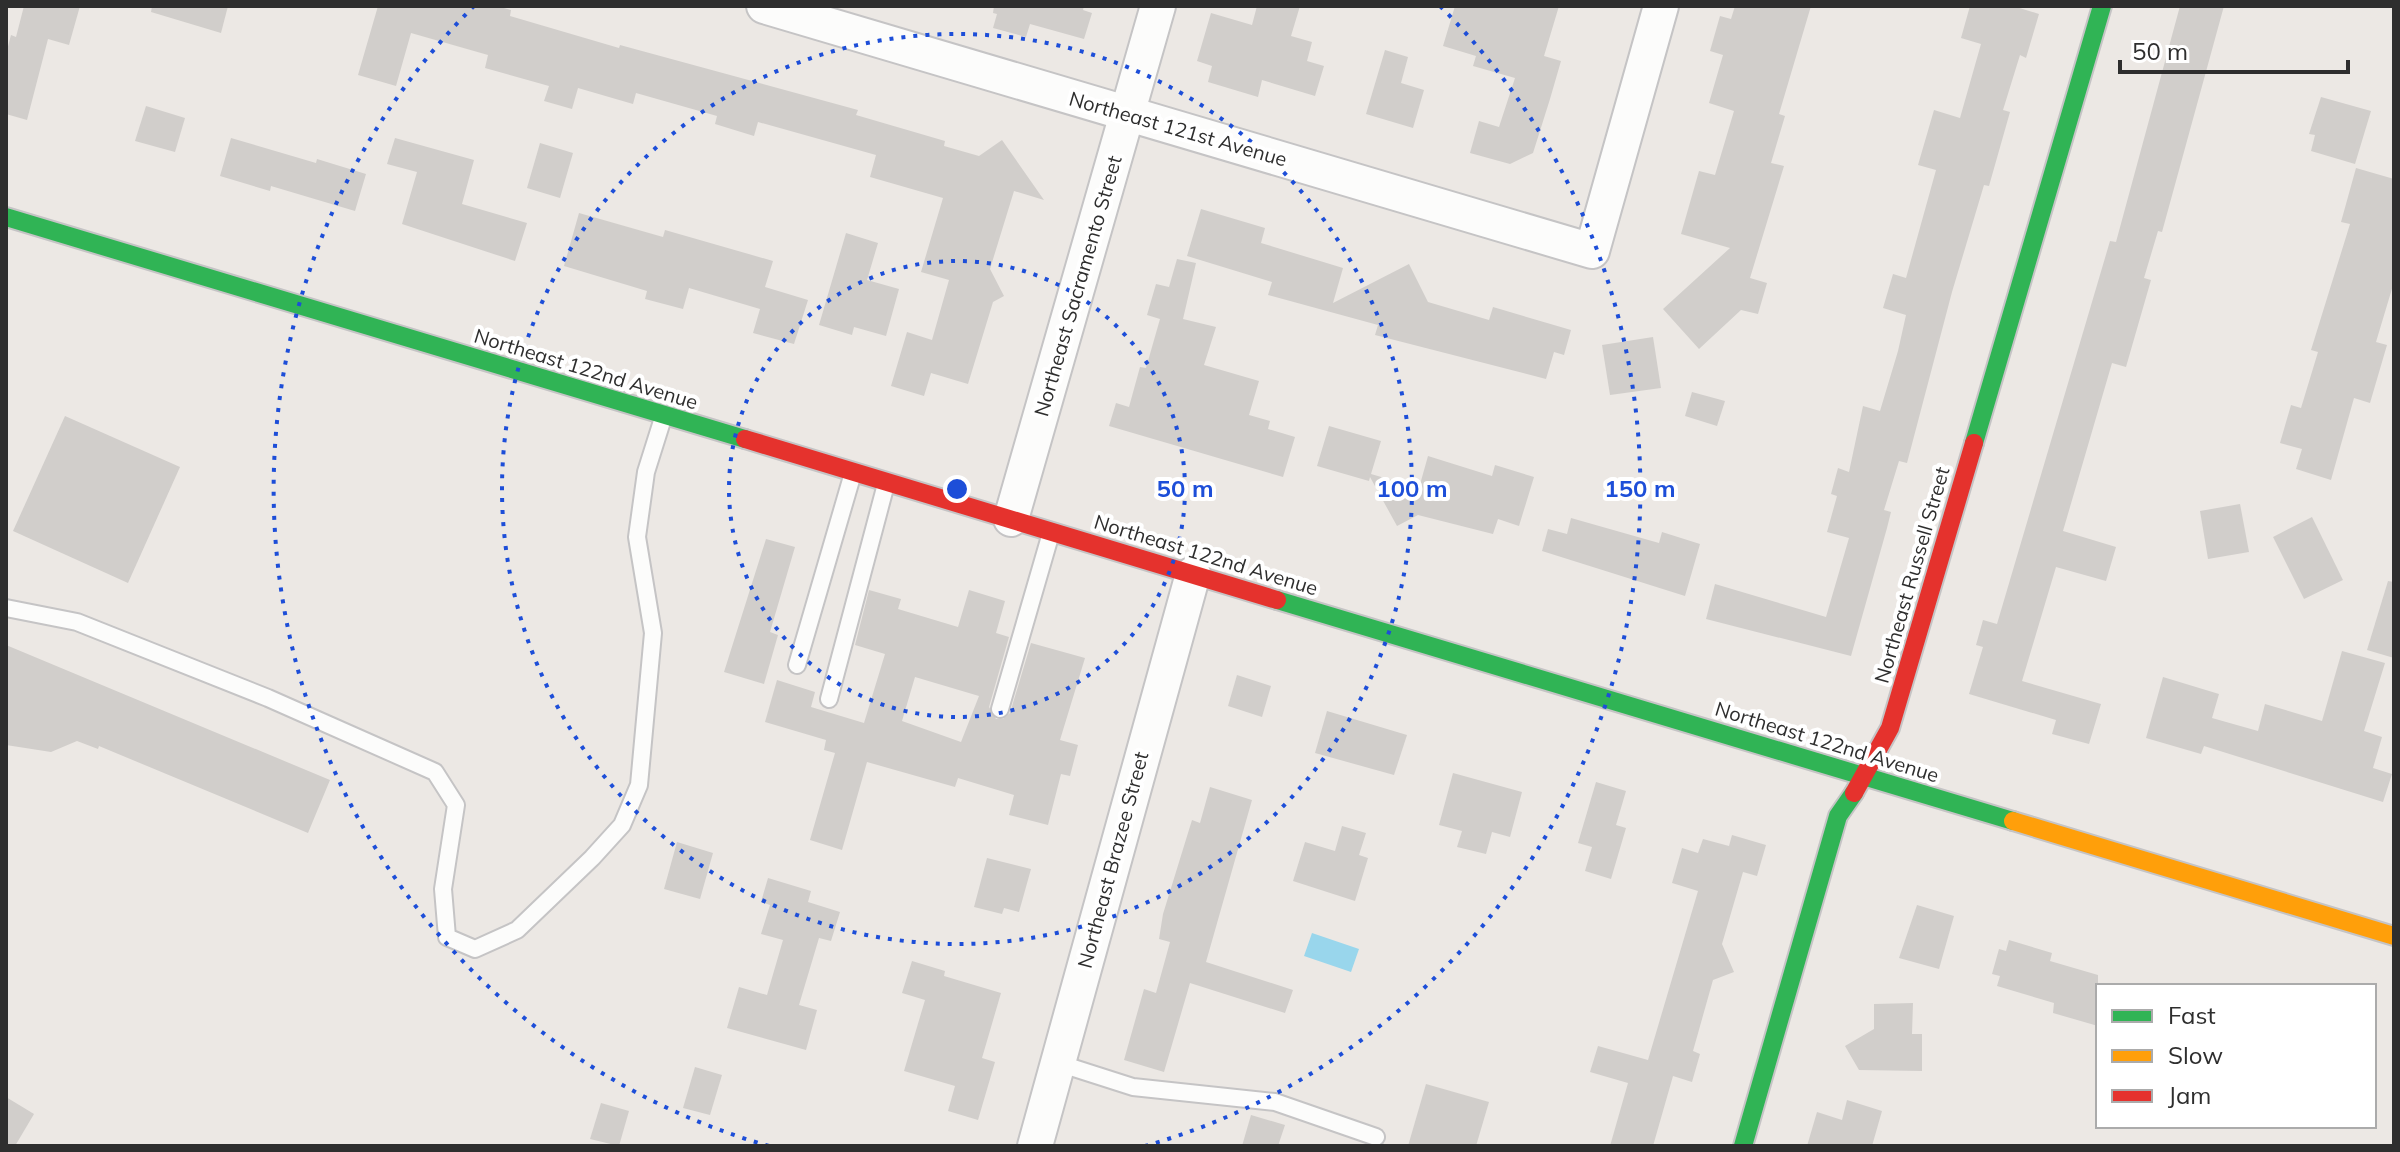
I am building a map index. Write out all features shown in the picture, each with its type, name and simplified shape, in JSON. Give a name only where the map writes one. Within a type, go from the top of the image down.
[{"type":"main road","name":"Northeast Russell Street","points":[[1743,1146],[1838,816],[1866,777],[1890,728],[2102,6]]},
{"type":"main road","name":"Northeast 122nd Avenue","points":[[6,217],[2394,936]]},
{"type":"street","name":"Northeast 121st Avenue","points":[[764,6],[1592,251],[1661,6]]},
{"type":"street","name":"Northeast Sacramento Street","points":[[1011,519],[1158,6]]},
{"type":"street","name":"Northeast Brazee Street","points":[[1035,1146],[1193,574]]},
{"type":"lane","points":[[6,608],[77,622],[268,698],[435,772],[456,805],[443,889],[447,937],[475,949],[517,930],[592,858],[622,825],[639,785],[653,633],[637,537],[646,472],[663,415]]},
{"type":"lane","points":[[797,665],[853,472]]},
{"type":"lane","points":[[829,699],[886,482]]},
{"type":"lane","points":[[1000,709],[1051,532]]},
{"type":"lane","points":[[1058,1063],[1133,1087],[1275,1102],[1376,1137]]},
{"type":"water","points":[[1312,933],[1359,949],[1351,972],[1304,956]]},
{"type":"building","points":[[24,6],[80,6],[69,45],[48,39],[27,120],[6,114],[6,54],[11,35],[16,37]]},
{"type":"building","points":[[152,6],[228,6],[221,33],[151,12]]},
{"type":"building","points":[[378,6],[497,6],[511,10],[510,16],[619,48],[620,45],[858,110],[856,115],[945,141],[944,146],[979,156],[1002,140],[1044,200],[1014,191],[990,269],[1004,296],[993,302],[968,384],[931,373],[924,396],[891,386],[907,332],[932,340],[949,280],[921,272],[943,198],[870,177],[876,155],[758,122],[754,136],[715,124],[717,116],[636,93],[633,104],[578,88],[572,109],[544,101],[549,86],[485,68],[488,55],[411,33],[396,86],[358,75]]},
{"type":"building","points":[[994,6],[1084,6],[1083,10],[1092,13],[1084,39],[1030,24],[1026,37],[993,28],[997,14],[993,13]]},
{"type":"building","points":[[1257,6],[1300,6],[1291,36],[1312,42],[1307,61],[1324,66],[1315,96],[1262,80],[1258,97],[1208,82],[1212,66],[1197,61],[1211,13],[1252,25]]},
{"type":"building","points":[[1455,6],[1559,6],[1544,56],[1561,61],[1550,99],[1533,153],[1510,164],[1470,153],[1479,121],[1499,127],[1515,78],[1473,66],[1476,56],[1443,46]]},
{"type":"building","points":[[1735,6],[1811,6],[1779,114],[1785,116],[1771,163],[1784,166],[1750,278],[1767,283],[1758,314],[1741,310],[1699,349],[1663,309],[1730,248],[1681,234],[1699,171],[1715,175],[1734,111],[1709,103],[1723,55],[1710,51],[1720,16],[1731,19]]},
{"type":"building","points":[[1970,6],[2013,6],[2039,14],[2026,58],[2020,55],[2003,110],[2010,112],[1989,186],[1984,185],[1952,292],[1907,463],[1899,461],[1884,510],[1891,512],[1851,656],[1706,619],[1715,584],[1826,617],[1849,538],[1827,532],[1837,496],[1831,494],[1838,468],[1849,472],[1863,406],[1880,411],[1898,351],[1906,315],[1883,308],[1893,274],[1906,278],[1936,170],[1918,165],[1934,110],[1960,118],[1981,44],[1961,38]]},
{"type":"building","points":[[2180,6],[2224,6],[2162,232],[2158,231],[2144,278],[2151,280],[2126,367],[2112,363],[2063,531],[2116,547],[2106,581],[2056,567],[2022,681],[2101,704],[2089,744],[2052,734],[2056,720],[1969,694],[1983,647],[1976,645],[1983,620],[1997,624],[2110,241],[2116,242]]},
{"type":"building","points":[[1385,50],[1408,57],[1401,83],[1424,90],[1413,128],[1366,114]]},
{"type":"building","points":[[2321,97],[2371,111],[2355,164],[2311,151],[2315,135],[2309,134]]},
{"type":"building","points":[[146,106],[185,118],[175,152],[135,141]]},
{"type":"building","points":[[231,138],[366,174],[355,211],[271,186],[270,191],[220,176]]},
{"type":"building","points":[[395,138],[474,160],[462,204],[527,223],[515,261],[402,224],[417,172],[387,164]]},
{"type":"building","points":[[540,143],[573,153],[560,198],[527,188]]},
{"type":"building","points":[[2356,168],[2394,179],[2394,282],[2376,342],[2387,345],[2370,403],[2354,398],[2331,480],[2296,469],[2302,449],[2280,443],[2291,405],[2301,408],[2318,352],[2311,350],[2350,224],[2341,222]]},
{"type":"building","points":[[1201,209],[1265,228],[1261,243],[1343,268],[1333,303],[1409,264],[1428,302],[1489,320],[1493,307],[1571,330],[1564,355],[1554,352],[1546,379],[1375,335],[1378,325],[1268,295],[1272,282],[1187,256]]},
{"type":"building","points":[[579,213],[663,237],[665,230],[773,261],[765,287],[808,300],[794,344],[753,333],[760,309],[689,288],[683,309],[645,299],[647,291],[564,266]]},
{"type":"building","points":[[846,233],[878,243],[867,280],[899,289],[886,336],[854,327],[852,335],[819,325]]},
{"type":"building","points":[[1177,259],[1196,263],[1183,319],[1216,327],[1204,365],[1259,381],[1249,415],[1270,421],[1268,429],[1295,437],[1283,477],[1109,426],[1116,403],[1129,407],[1140,367],[1146,368],[1160,319],[1147,315],[1156,284],[1169,287]]},
{"type":"building","points":[[1653,337],[1661,388],[1610,395],[1602,345]]},
{"type":"building","points":[[1692,392],[1725,401],[1717,426],[1685,416]]},
{"type":"building","points":[[65,416],[180,467],[128,583],[13,531]]},
{"type":"building","points":[[1329,426],[1381,441],[1371,474],[1419,488],[1428,456],[1492,476],[1495,465],[1534,477],[1519,526],[1498,519],[1493,534],[1418,515],[1397,526],[1370,477],[1369,481],[1317,466]]},
{"type":"building","points":[[2240,504],[2249,552],[2208,559],[2200,511]]},
{"type":"building","points":[[2312,517],[2343,580],[2304,599],[2273,537]]},
{"type":"building","points":[[1571,518],[1659,543],[1662,532],[1700,544],[1685,596],[1542,551],[1548,529],[1567,534]]},
{"type":"building","points":[[766,539],[795,547],[770,632],[778,635],[764,684],[724,672]]},
{"type":"building","points":[[2388,581],[2394,582],[2394,658],[2367,650]]},
{"type":"building","points":[[869,590],[901,599],[898,609],[958,627],[969,590],[1005,601],[996,633],[1009,637],[989,707],[996,719],[1003,719],[1010,713],[1031,643],[1085,658],[1060,740],[1078,745],[1070,776],[1061,774],[1048,825],[1009,815],[1014,795],[958,778],[955,787],[867,762],[842,850],[810,840],[835,753],[824,750],[826,740],[765,722],[777,680],[815,692],[811,707],[864,723],[885,654],[855,645]],"holes":[[[915,677],[979,696],[961,742],[902,721]]]},
{"type":"building","points":[[6,645],[330,780],[308,833],[99,746],[98,749],[77,741],[51,752],[6,745]]},
{"type":"building","points":[[2342,651],[2385,663],[2364,731],[2382,737],[2373,768],[2392,774],[2383,802],[2204,746],[2201,754],[2146,738],[2163,677],[2219,694],[2212,718],[2258,731],[2265,704],[2322,721]]},
{"type":"building","points":[[1237,675],[1271,686],[1262,717],[1228,706]]},
{"type":"building","points":[[1327,711],[1407,735],[1394,775],[1315,753]]},
{"type":"building","points":[[1453,773],[1522,792],[1510,837],[1492,832],[1486,854],[1457,847],[1462,831],[1439,825]]},
{"type":"building","points":[[1596,782],[1626,791],[1616,825],[1626,828],[1611,879],[1585,871],[1592,847],[1578,843]]},
{"type":"building","points":[[1210,787],[1252,800],[1206,962],[1293,990],[1285,1013],[1190,983],[1164,1072],[1124,1060],[1144,989],[1156,993],[1170,942],[1159,939],[1163,914],[1192,820],[1200,823]]},
{"type":"building","points":[[1342,826],[1366,833],[1359,855],[1368,858],[1355,901],[1293,881],[1305,842],[1335,851]]},
{"type":"building","points":[[1732,835],[1766,845],[1757,876],[1743,872],[1722,944],[1734,972],[1713,980],[1693,1051],[1700,1054],[1692,1082],[1673,1076],[1653,1146],[1610,1146],[1628,1083],[1590,1072],[1598,1046],[1648,1060],[1698,891],[1672,883],[1682,848],[1698,853],[1703,839],[1729,846]]},
{"type":"building","points":[[677,842],[713,853],[700,899],[664,889]]},
{"type":"building","points":[[987,858],[1031,869],[1019,912],[1004,908],[1002,914],[974,907]]},
{"type":"building","points":[[768,878],[811,891],[808,902],[840,912],[831,941],[819,938],[799,1005],[817,1010],[806,1050],[727,1028],[739,987],[767,995],[783,940],[761,934],[770,905],[761,902]]},
{"type":"building","points":[[1917,905],[1954,916],[1939,969],[1899,958]]},
{"type":"building","points":[[2009,940],[2052,953],[2050,961],[2098,975],[2096,1025],[2053,1013],[2054,1003],[1997,986],[2000,976],[1992,974],[1999,949],[2006,951]]},
{"type":"building","points":[[912,961],[945,971],[944,976],[1001,993],[982,1058],[995,1062],[978,1120],[948,1111],[955,1086],[904,1071],[925,1000],[902,993]]},
{"type":"building","points":[[1913,1003],[1912,1034],[1922,1034],[1922,1071],[1859,1070],[1845,1046],[1874,1029],[1874,1004]]},
{"type":"building","points":[[695,1067],[722,1075],[710,1115],[683,1108]]},
{"type":"building","points":[[1426,1084],[1489,1102],[1476,1146],[1408,1146]]},
{"type":"building","points":[[6,1097],[34,1114],[15,1146],[6,1146]]},
{"type":"building","points":[[1847,1100],[1882,1111],[1872,1146],[1807,1146],[1817,1112],[1842,1120]]},
{"type":"building","points":[[601,1103],[629,1111],[619,1146],[590,1139]]},
{"type":"building","points":[[1251,1115],[1285,1125],[1278,1146],[1242,1146]]},
{"type":"traffic: fast","points":[[1974,443],[2102,6]]},
{"type":"traffic: fast","points":[[6,217],[745,439]]},
{"type":"traffic: fast","points":[[1277,600],[2013,821]]},
{"type":"traffic: fast","points":[[1743,1146],[1838,816],[1854,793]]},
{"type":"traffic: slow","points":[[2013,821],[2394,936]]},
{"type":"traffic: jam","points":[[745,439],[1277,600]]},
{"type":"traffic: jam","points":[[1854,793],[1890,728],[1974,443]]}]
